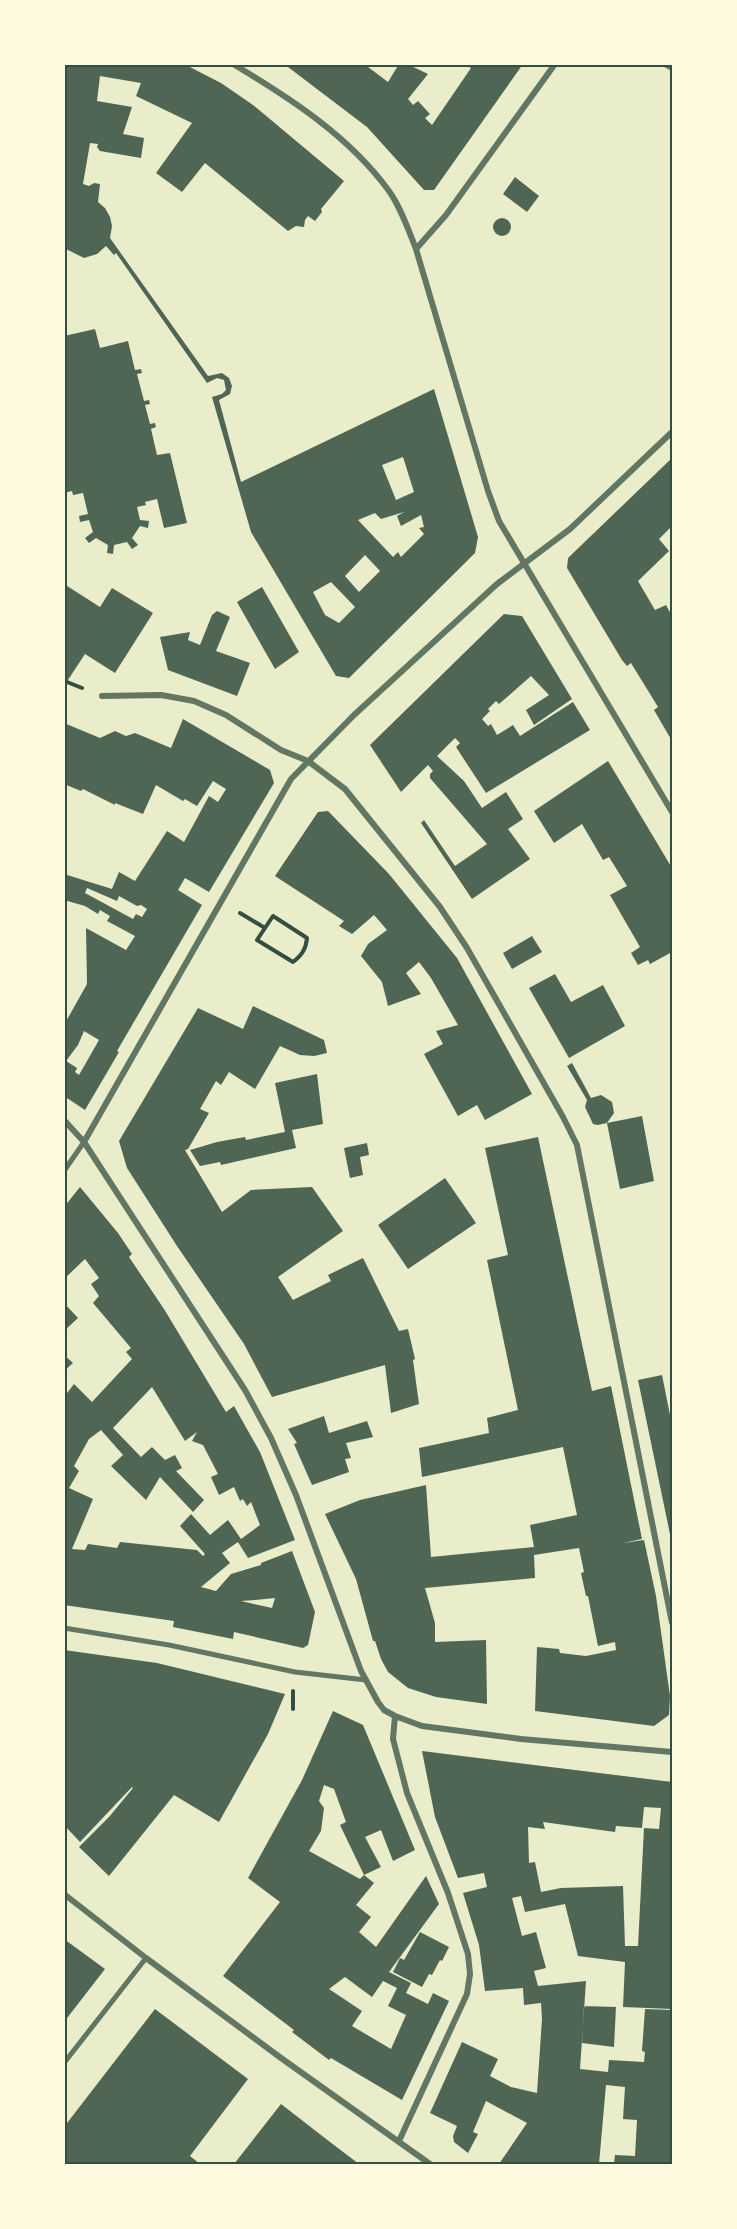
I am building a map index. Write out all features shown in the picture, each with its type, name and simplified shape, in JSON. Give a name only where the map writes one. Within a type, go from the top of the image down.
[{"type":"street","points":[[233,64],[285,96],[343,140],[389,190],[402,213],[416,249],[499,521],[672,812]]},
{"type":"street","points":[[416,249],[446,214],[555,64]]},
{"type":"street","points":[[665,64],[672,68]]},
{"type":"street","points":[[64,1171],[84,1142],[291,779],[354,715],[497,584],[570,529],[672,432]]},
{"type":"street","points":[[102,696],[161,695],[194,701],[226,715],[281,750],[308,761],[345,789],[440,907],[489,986],[577,1145],[672,1623]]},
{"type":"street","points":[[64,1120],[84,1142],[213,1339],[255,1409],[296,1495],[366,1680],[384,1710],[405,1722],[437,1728],[672,1752]]},
{"type":"street","points":[[64,1628],[169,1645],[295,1672],[366,1680]]},
{"type":"street","points":[[395,1716],[393,1739],[407,1793],[462,1930],[470,1974],[467,1994],[399,2141]]},
{"type":"street","points":[[64,1894],[281,2058],[430,2164]]},
{"type":"street","points":[[64,2063],[146,1958]]},
{"type":"path","points":[[273,916],[307,938],[306,947],[293,962],[257,940],[265,928],[273,916]]},
{"type":"path","points":[[251,919],[265,928]]},
{"type":"path","points":[[292,1697],[293,1709]]},
{"type":"building","points":[[64,64],[184,64],[221,83],[253,105],[344,181],[321,209],[322,212],[315,221],[308,216],[304,227],[296,226],[288,231],[205,163],[182,192],[156,173],[192,123],[136,96],[141,83],[100,76],[97,101],[132,107],[123,134],[144,138],[141,158],[100,151],[98,144],[90,143],[83,184],[89,186],[94,183],[100,184],[98,202],[110,217],[112,226],[110,238],[208,376],[222,373],[229,378],[232,386],[230,394],[219,400],[241,482],[434,389],[478,537],[475,553],[349,678],[336,676],[251,532],[212,397],[226,390],[224,380],[217,378],[207,383],[116,253],[114,255],[106,246],[97,254],[84,258],[64,248]],"holes":[[[403,457],[414,492],[396,500],[382,465]],[[404,512],[397,516],[401,526],[421,515],[424,527],[419,528],[424,534],[401,557],[398,552],[393,557],[358,520],[375,513],[381,519]],[[365,555],[380,571],[359,592],[345,576]],[[331,582],[355,607],[339,623],[325,615],[313,592]]]},
{"type":"building","points":[[284,64],[364,64],[388,82],[399,64],[407,64],[428,74],[408,99],[413,105],[418,101],[430,114],[425,118],[432,125],[471,68],[463,64],[523,64],[434,190],[424,190],[367,127]]},
{"type":"building","points":[[515,177],[539,196],[527,212],[503,194]]},
{"type":"building","points":[[502,218],[508,221],[511,227],[508,233],[502,236],[496,233],[493,227],[496,221]]},
{"type":"building","points":[[95,329],[100,348],[128,341],[135,370],[141,369],[142,373],[137,374],[144,401],[149,400],[150,404],[145,405],[150,424],[155,423],[156,427],[151,429],[157,455],[170,453],[187,523],[164,528],[157,499],[145,502],[146,505],[137,507],[140,520],[149,521],[148,528],[140,526],[132,538],[138,545],[132,549],[127,542],[114,545],[113,554],[107,553],[108,545],[96,538],[89,543],[85,538],[93,532],[89,520],[80,522],[79,516],[88,514],[83,493],[73,495],[72,491],[64,493],[64,336]]},
{"type":"building","points":[[672,458],[672,526],[659,539],[669,551],[638,581],[655,610],[666,605],[672,616],[672,741],[654,710],[658,707],[631,663],[627,666],[622,660],[567,568],[568,558]]},
{"type":"building","points":[[64,584],[100,607],[112,588],[153,613],[115,673],[85,654],[64,686]]},
{"type":"building","points":[[262,587],[299,652],[275,669],[237,602]]},
{"type":"building","points":[[217,611],[230,617],[216,651],[250,663],[237,696],[168,670],[160,637],[190,632],[188,640],[200,645],[212,615]]},
{"type":"building","points":[[504,614],[522,616],[572,699],[534,725],[526,710],[549,695],[531,676],[499,704],[496,701],[482,719],[488,726],[491,724],[497,735],[513,725],[520,736],[573,702],[590,730],[486,793],[456,747],[460,743],[455,738],[437,756],[464,781],[482,808],[506,792],[523,819],[508,829],[530,859],[472,899],[421,823],[424,820],[455,866],[487,844],[430,778],[433,771],[428,765],[401,792],[370,745]]},
{"type":"building","points":[[183,719],[270,770],[274,783],[209,892],[185,878],[178,890],[202,905],[85,1110],[64,1096],[64,1025],[87,984],[86,928],[126,950],[135,936],[107,921],[110,916],[100,910],[98,914],[85,906],[64,900],[64,874],[112,889],[119,872],[135,881],[167,831],[184,842],[209,796],[218,802],[226,789],[213,781],[197,806],[185,799],[183,801],[156,785],[143,814],[115,803],[115,805],[83,789],[81,791],[64,784],[64,723],[100,738],[115,731],[126,736],[135,733],[171,748]],"holes":[[[87,888],[117,901],[119,896],[147,909],[142,917],[136,914],[133,919],[85,893]],[[84,1031],[99,1040],[79,1075],[75,1072],[77,1068],[66,1061],[78,1045]]]},
{"type":"building","points":[[608,761],[672,868],[672,952],[650,964],[648,960],[638,965],[631,953],[640,947],[610,895],[627,886],[609,857],[603,860],[582,824],[554,843],[534,811]]},
{"type":"building","points":[[328,811],[389,874],[457,958],[532,1094],[485,1120],[477,1105],[458,1116],[424,1054],[443,1044],[436,1031],[458,1025],[419,962],[406,973],[421,994],[388,1006],[382,982],[361,956],[368,944],[387,930],[381,923],[374,915],[352,934],[339,926],[344,921],[275,876],[318,812]]},
{"type":"building","points":[[532,936],[542,952],[512,969],[503,953]]},
{"type":"building","points":[[555,974],[571,1002],[603,985],[625,1026],[569,1058],[529,988]]},
{"type":"building","points":[[253,1006],[324,1040],[327,1053],[314,1056],[300,1055],[280,1046],[255,1089],[229,1072],[221,1085],[216,1081],[200,1109],[209,1113],[188,1149],[185,1150],[222,1212],[251,1190],[312,1187],[343,1231],[278,1277],[293,1300],[331,1281],[328,1275],[363,1258],[399,1331],[408,1329],[415,1359],[413,1360],[419,1404],[391,1413],[385,1365],[272,1397],[244,1344],[127,1168],[119,1141],[198,1008],[243,1029]]},
{"type":"building","points":[[572,1063],[591,1098],[601,1095],[612,1102],[614,1113],[607,1123],[593,1124],[585,1107],[587,1100],[567,1066]]},
{"type":"building","points":[[317,1074],[323,1124],[292,1130],[296,1148],[221,1165],[220,1162],[200,1166],[190,1150],[217,1142],[245,1137],[246,1140],[285,1132],[275,1083]]},
{"type":"building","points":[[642,1116],[654,1181],[620,1189],[607,1123]]},
{"type":"building","points":[[538,1137],[592,1391],[611,1386],[642,1539],[623,1543],[644,1540],[656,1596],[670,1696],[669,1715],[654,1726],[535,1711],[537,1647],[559,1649],[560,1653],[586,1656],[616,1650],[615,1642],[598,1646],[581,1573],[584,1572],[579,1548],[534,1555],[535,1578],[425,1588],[435,1623],[435,1642],[486,1640],[487,1704],[436,1697],[408,1688],[388,1672],[375,1641],[373,1641],[356,1579],[325,1514],[360,1500],[426,1485],[431,1557],[534,1547],[530,1525],[577,1515],[563,1447],[422,1477],[419,1448],[489,1433],[487,1418],[518,1410],[487,1260],[508,1255],[485,1148]]},
{"type":"building","points":[[367,1143],[369,1155],[360,1157],[363,1175],[350,1178],[344,1148]]},
{"type":"building","points":[[445,1178],[476,1223],[408,1269],[378,1225]]},
{"type":"building","points":[[80,1187],[118,1233],[132,1254],[129,1257],[164,1309],[226,1412],[234,1406],[260,1452],[295,1540],[248,1558],[238,1542],[222,1553],[230,1563],[201,1587],[216,1591],[231,1574],[261,1565],[261,1563],[292,1551],[315,1612],[308,1645],[303,1648],[234,1632],[233,1639],[173,1627],[174,1621],[64,1605],[64,1397],[74,1384],[92,1402],[132,1359],[126,1352],[131,1348],[93,1303],[99,1296],[91,1284],[99,1278],[85,1259],[64,1279],[64,1207]],"holes":[[[152,1387],[185,1441],[197,1432],[192,1441],[203,1445],[218,1474],[211,1477],[219,1495],[234,1487],[240,1501],[243,1499],[247,1506],[251,1502],[260,1525],[241,1539],[228,1520],[210,1535],[191,1514],[180,1526],[205,1554],[203,1556],[197,1550],[120,1542],[117,1548],[88,1544],[85,1550],[72,1549],[93,1499],[69,1488],[79,1471],[74,1466],[89,1439],[101,1430],[123,1455],[111,1466],[146,1500],[160,1477],[193,1512],[204,1500],[176,1471],[182,1468],[175,1455],[165,1460],[152,1447],[141,1457],[113,1428]],[[275,1598],[272,1608],[241,1601],[255,1600]]]},
{"type":"building","points":[[64,1303],[78,1318],[64,1331]]},
{"type":"building","points":[[64,1355],[73,1363],[64,1371]]},
{"type":"building","points":[[662,1375],[672,1425],[671,1539],[638,1380]]},
{"type":"building","points":[[324,1416],[329,1433],[367,1421],[373,1437],[346,1443],[351,1458],[345,1459],[349,1472],[312,1485],[294,1444],[297,1443],[288,1429]]},
{"type":"building","points":[[64,1650],[157,1663],[285,1694],[268,1734],[219,1822],[174,1795],[109,1876],[79,1847],[109,1817],[133,1788],[80,1842],[64,1825]]},
{"type":"building","points":[[333,1711],[363,1725],[415,1850],[393,1861],[381,1830],[365,1837],[381,1867],[364,1875],[374,1883],[356,1905],[371,1917],[359,1932],[376,1947],[426,1876],[439,1904],[389,1972],[411,1983],[406,1993],[428,2004],[433,1993],[449,2001],[402,2100],[331,2058],[329,2060],[223,1976],[280,1902],[248,1878],[302,1780]],"holes":[[[324,1785],[334,1789],[346,1822],[340,1825],[364,1875],[360,1879],[309,1851],[321,1831],[324,1808],[319,1801]],[[345,1977],[372,1997],[383,1981],[397,1988],[388,2006],[406,2015],[391,2049],[352,2026],[362,2011],[329,1989]]]},
{"type":"building","points":[[422,1751],[672,1782],[672,2009],[623,2007],[625,1962],[578,1956],[565,1904],[525,1912],[521,1896],[512,1898],[522,1936],[536,1932],[546,1968],[534,1971],[538,1986],[586,1981],[580,2069],[608,2072],[609,2060],[644,2062],[645,2052],[642,2051],[645,2009],[672,2010],[671,2164],[614,2164],[615,2155],[635,2156],[637,2120],[623,2119],[625,2087],[606,2085],[599,2164],[499,2164],[527,2123],[486,2101],[473,2132],[478,2134],[468,2153],[454,2142],[453,2136],[457,2126],[430,2113],[462,2042],[498,2059],[490,2076],[511,2087],[537,2093],[542,2019],[541,2003],[524,2005],[523,1988],[485,1991],[479,1945],[463,1893],[487,1887],[484,1873],[458,1878],[435,1817]],"holes":[[[644,1807],[661,1808],[659,1829],[644,1828],[638,1946],[625,1946],[623,1886],[561,1888],[541,1892],[535,1862],[529,1863],[528,1827],[545,1829],[543,1822],[615,1832],[616,1826],[642,1828]]]},
{"type":"building","points":[[420,1932],[449,1947],[442,1961],[440,1960],[432,1975],[429,1974],[422,1987],[393,1972],[400,1958],[404,1960]]},
{"type":"building","points":[[64,1939],[105,1969],[64,2022]]},
{"type":"building","points":[[584,2006],[616,2007],[614,2047],[582,2043]]},
{"type":"building","points":[[155,2009],[248,2079],[190,2156],[200,2164],[64,2164],[64,2127]]},
{"type":"building","points":[[281,2104],[330,2142],[359,2164],[234,2164]]}]
